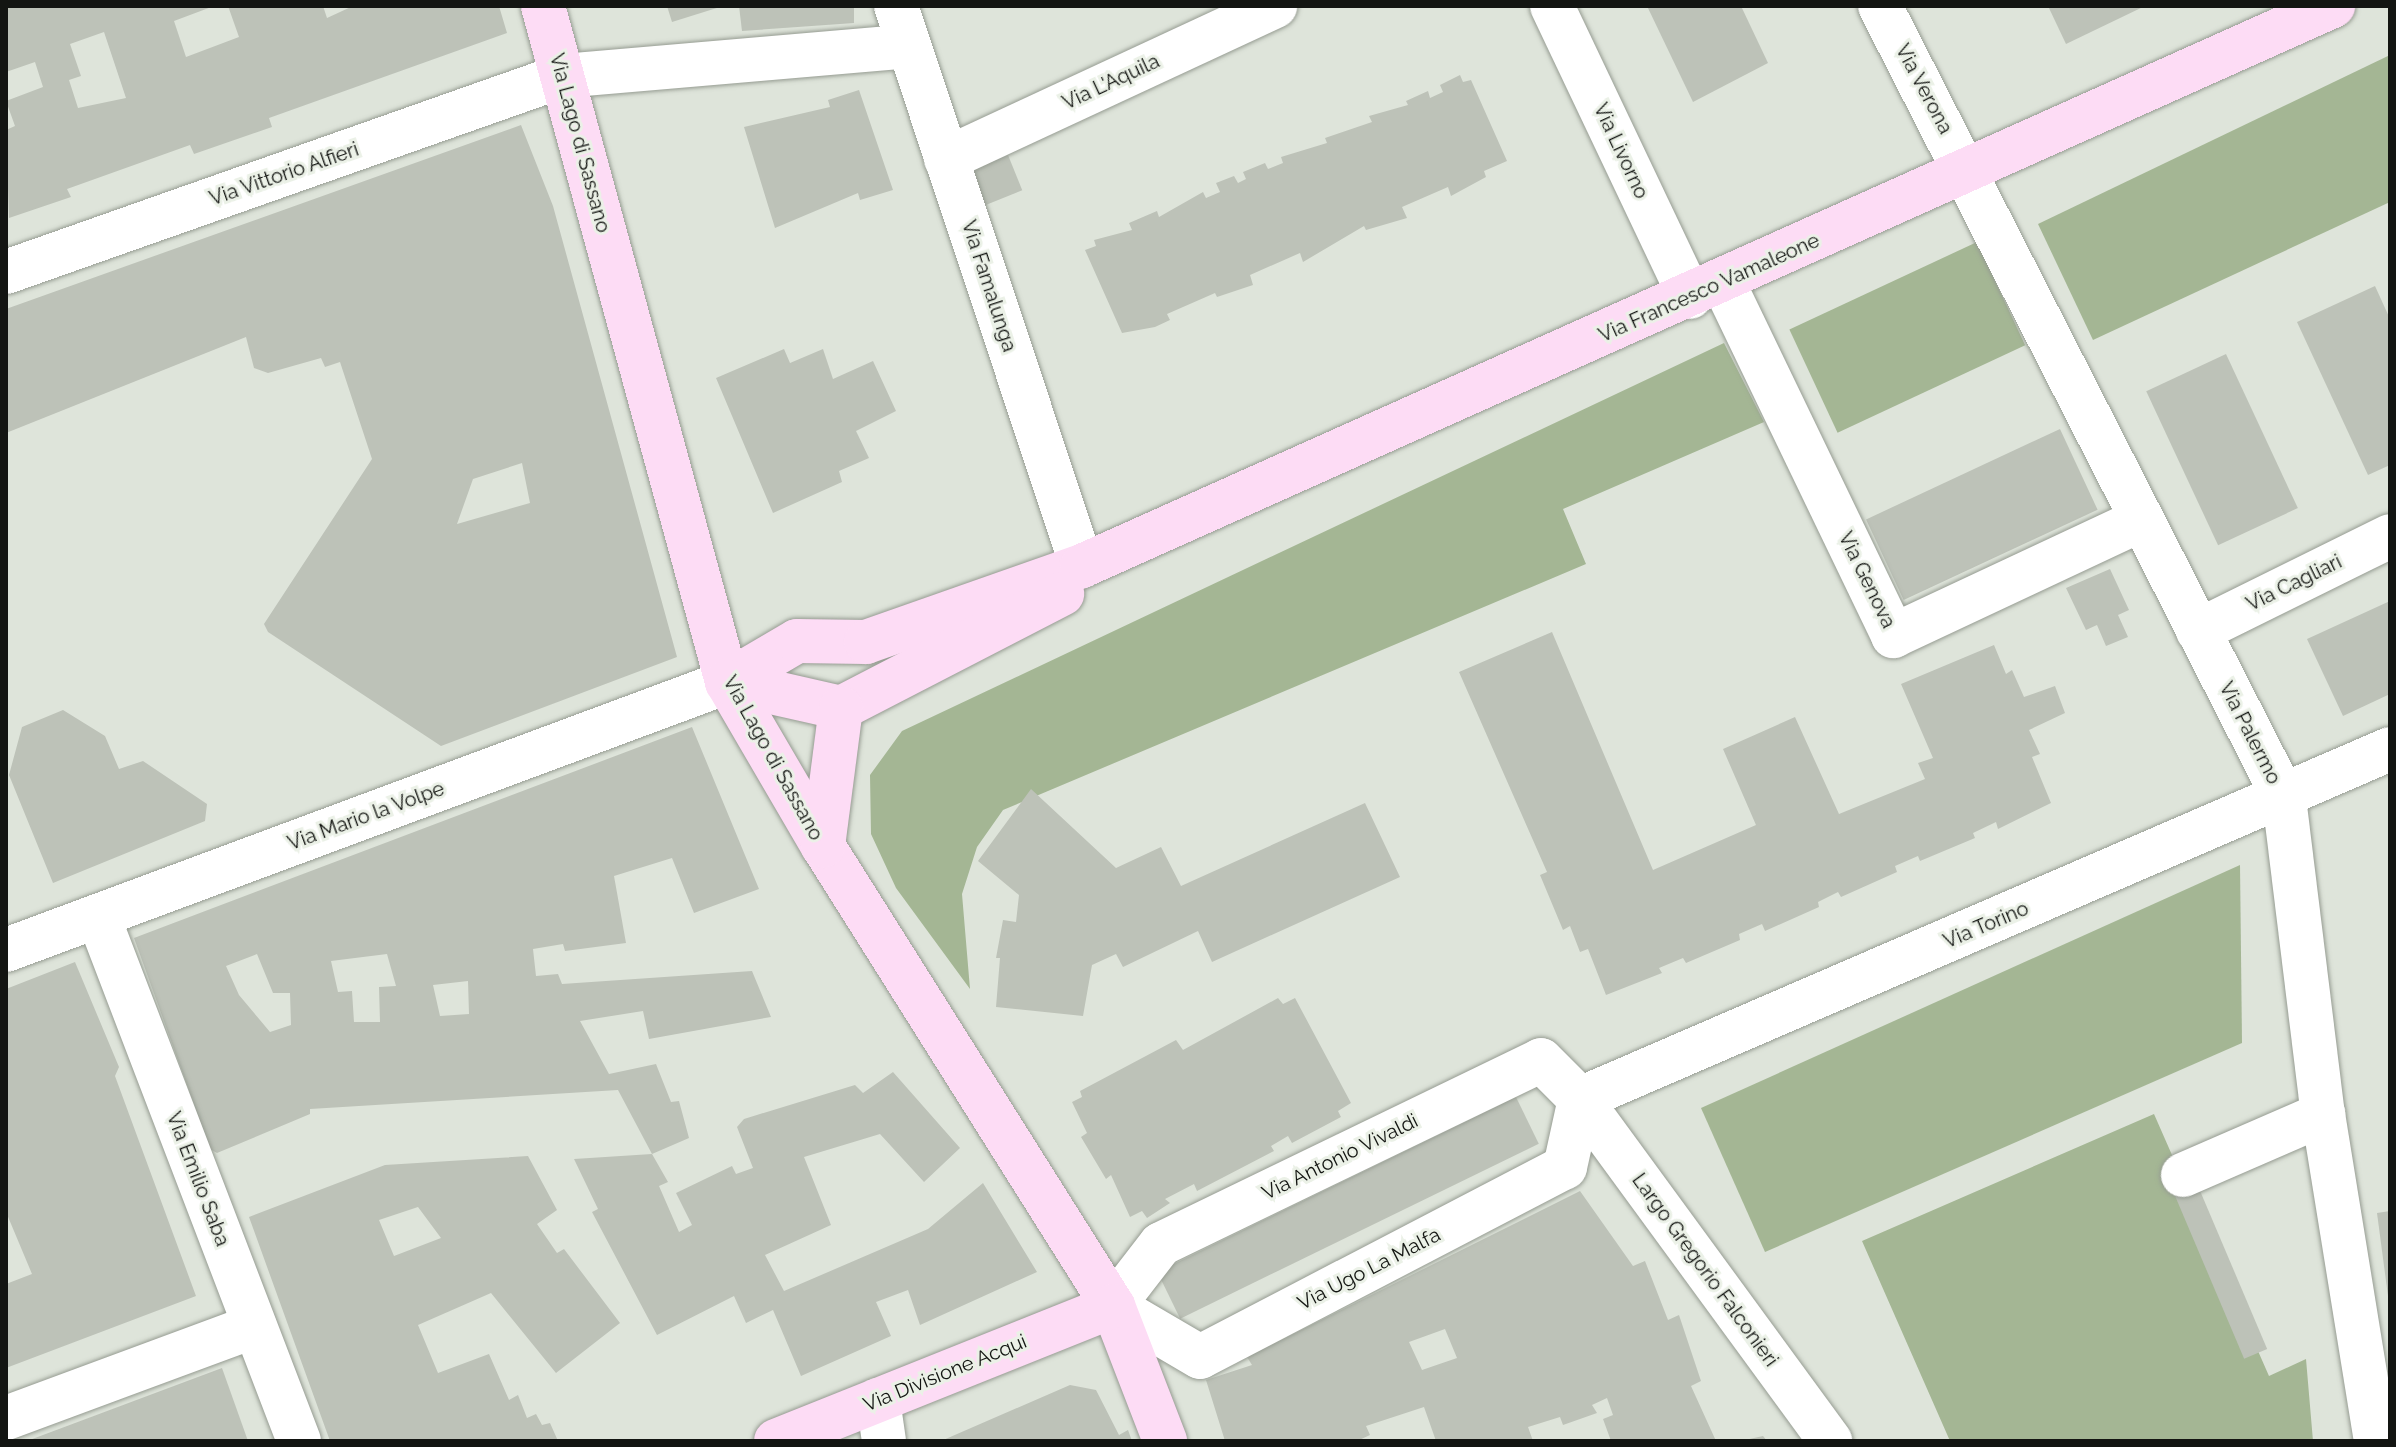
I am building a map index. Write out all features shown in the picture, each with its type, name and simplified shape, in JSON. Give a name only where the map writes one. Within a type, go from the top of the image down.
[{"type":"main road","name":"Via Lago di Sassano","points":[[543,6],[727,682],[823,846],[1113,1306],[1165,1441]]},
{"type":"main road","name":"Via Francesco Vamaleone","points":[[727,682],[797,641],[866,642],[1082,566],[1967,173],[2333,6]]},
{"type":"main road","points":[[727,682],[841,708],[1061,596],[1082,566]]},
{"type":"main road","points":[[823,846],[841,708]]},
{"type":"main road","name":"Via Divisione Acqui","points":[[776,1441],[881,1421],[1113,1306]]},
{"type":"street","name":"Via L'Aquila","points":[[946,159],[1275,6]]},
{"type":"street","name":"Via Livorno","points":[[1552,6],[1706,289]]},
{"type":"street","name":"Via Verona","points":[[1880,6],[1967,173]]},
{"type":"street","name":"Via Vittorio Alfieri","points":[[6,272],[562,76],[902,26]]},
{"type":"street","name":"Via Famalunga","points":[[902,26],[1082,566]]},
{"type":"street","name":"Via Palermo","points":[[1967,173],[2139,521],[2284,798],[2323,1114],[2376,1441]]},
{"type":"street","name":"Via Genova","points":[[1706,289],[1893,636],[2139,521]]},
{"type":"street","name":"Via Cagliari","points":[[2198,631],[2390,536]]},
{"type":"street","name":"Via Mario la Volpe","points":[[6,950],[727,682]]},
{"type":"street","name":"Via Torino","points":[[1580,1099],[2284,798],[2390,749]]},
{"type":"street","name":"Via Emilio Saba","points":[[98,916],[299,1441]]},
{"type":"street","name":"Via Antonio Vivaldi","points":[[1113,1306],[1161,1244],[1541,1060],[1580,1099]]},
{"type":"street","name":"Via Ugo La Malfa","points":[[1113,1306],[1200,1357],[1565,1167],[1580,1099]]},
{"type":"street","name":"Largo Gregorio Falconieri","points":[[1580,1099],[1830,1441]]},
{"type":"street","points":[[2183,1175],[2323,1114]]},
{"type":"street","points":[[6,1418],[255,1326]]},
{"type":"green space","points":[[2390,55],[2390,202],[2093,340],[2038,224]]},
{"type":"green space","points":[[1977,242],[2025,345],[1838,433],[1789,329]]},
{"type":"green space","points":[[1724,343],[1764,422],[1563,509],[1586,564],[1003,810],[977,847],[962,894],[970,989],[896,888],[871,834],[870,775],[902,731]]},
{"type":"green space","points":[[2240,865],[2242,1043],[1765,1252],[1701,1108]]},
{"type":"green space","points":[[2154,1114],[2269,1376],[2306,1359],[2313,1441],[1950,1441],[1862,1241]]},
{"type":"building","points":[[6,6],[214,6],[174,21],[186,57],[239,37],[228,6],[323,6],[327,18],[353,6],[499,6],[507,33],[269,118],[272,127],[194,154],[190,145],[67,189],[71,197],[9,218],[6,130],[15,126],[6,101],[43,87],[35,62],[6,72]],"holes":[[[104,32],[126,98],[78,108],[69,80],[81,76],[70,44]]]},
{"type":"building","points":[[667,6],[720,6],[720,7],[672,22]]},
{"type":"building","points":[[739,6],[854,6],[854,23],[742,31]]},
{"type":"building","points":[[1647,6],[1741,6],[1768,63],[1693,102]]},
{"type":"building","points":[[2048,6],[2145,6],[2066,44]]},
{"type":"building","points":[[1460,75],[1463,82],[1471,80],[1507,161],[1484,171],[1486,177],[1451,196],[1448,187],[1402,207],[1407,218],[1366,230],[1364,226],[1303,262],[1300,253],[1250,275],[1253,285],[1217,297],[1215,293],[1167,314],[1170,320],[1155,327],[1122,333],[1085,250],[1096,246],[1094,240],[1132,230],[1129,223],[1157,211],[1159,217],[1203,192],[1206,198],[1220,192],[1216,183],[1234,176],[1238,183],[1246,179],[1243,172],[1265,163],[1268,169],[1283,163],[1281,157],[1327,143],[1325,138],[1372,122],[1369,116],[1408,105],[1406,101],[1428,91],[1430,98],[1443,92],[1440,85]]},
{"type":"building","points":[[859,90],[893,190],[860,200],[858,193],[775,228],[744,127],[830,107],[828,100]]},
{"type":"building","points":[[521,125],[553,206],[677,657],[441,746],[268,632],[264,624],[372,459],[340,362],[325,367],[321,358],[268,373],[254,368],[246,337],[6,433],[6,309]],"holes":[[[522,463],[530,503],[457,524],[473,479]]]},
{"type":"building","points":[[1008,155],[1022,190],[985,205],[971,170]]},
{"type":"building","points":[[2375,286],[2390,319],[2390,465],[2368,475],[2297,322]]},
{"type":"building","points":[[784,349],[790,363],[823,349],[833,379],[873,361],[896,411],[856,431],[869,458],[839,471],[842,482],[773,513],[716,378]]},
{"type":"building","points":[[2226,354],[2298,508],[2218,545],[2146,391]]},
{"type":"building","points":[[2060,429],[2098,510],[1904,600],[1866,519]]},
{"type":"building","points":[[2110,569],[2129,610],[2118,615],[2128,637],[2106,646],[2097,625],[2086,630],[2066,588]]},
{"type":"building","points":[[2390,601],[2390,694],[2343,716],[2307,639]]},
{"type":"building","points":[[1552,632],[1653,870],[1756,825],[1723,749],[1795,717],[1839,814],[1925,779],[1918,763],[1933,758],[1901,684],[1994,645],[2006,674],[2012,670],[2024,697],[2055,686],[2065,713],[2029,730],[2040,754],[2032,757],[2051,803],[1998,829],[1996,822],[1973,833],[1975,838],[1920,861],[1918,856],[1895,866],[1897,872],[1841,897],[1838,892],[1818,902],[1819,907],[1765,931],[1762,924],[1739,934],[1740,940],[1686,963],[1683,958],[1659,968],[1662,973],[1606,995],[1588,949],[1580,952],[1570,926],[1563,930],[1540,875],[1547,872],[1459,672]]},
{"type":"building","points":[[63,710],[105,736],[119,769],[143,761],[207,804],[205,821],[53,883],[9,775],[22,727]]},
{"type":"building","points":[[692,727],[759,889],[694,913],[672,858],[614,876],[626,943],[565,951],[563,944],[533,949],[536,976],[558,974],[562,984],[752,971],[771,1017],[649,1039],[643,1011],[580,1021],[609,1074],[656,1064],[671,1102],[679,1101],[689,1138],[652,1154],[618,1090],[310,1109],[310,1114],[217,1153],[210,1149],[134,938]],"holes":[[[257,954],[273,993],[290,993],[291,1025],[270,1032],[239,995],[226,966]],[[387,954],[396,986],[379,987],[380,1022],[354,1022],[352,991],[338,992],[331,961]],[[468,981],[469,1014],[440,1016],[433,985]]]},
{"type":"building","points":[[1031,789],[1116,868],[1161,847],[1181,886],[1365,803],[1400,877],[1212,962],[1198,931],[1123,967],[1116,954],[1092,965],[1083,1016],[996,1007],[1000,958],[996,958],[1003,920],[1016,922],[1019,895],[978,861]]},
{"type":"building","points":[[75,962],[119,1067],[115,1076],[196,1296],[6,1368],[6,1284],[32,1274],[6,1212],[6,989]]},
{"type":"building","points":[[1278,998],[1283,1004],[1295,998],[1351,1103],[1338,1111],[1341,1117],[1292,1143],[1288,1136],[1271,1146],[1274,1151],[1197,1191],[1194,1184],[1165,1199],[1170,1203],[1147,1218],[1142,1211],[1130,1217],[1111,1175],[1106,1179],[1081,1137],[1087,1133],[1072,1102],[1082,1097],[1080,1091],[1176,1040],[1183,1050]]},
{"type":"building","points":[[893,1072],[960,1148],[924,1182],[880,1134],[804,1157],[831,1225],[765,1255],[784,1291],[928,1229],[983,1183],[1037,1272],[920,1325],[908,1290],[876,1302],[891,1336],[801,1376],[773,1310],[746,1323],[734,1296],[657,1335],[592,1212],[598,1209],[574,1159],[652,1154],[668,1182],[659,1186],[679,1232],[692,1225],[676,1193],[732,1166],[736,1174],[753,1168],[737,1127],[744,1119],[855,1085],[863,1093]]},
{"type":"building","points":[[1516,1097],[1539,1144],[1180,1319],[1157,1272]]},
{"type":"building","points":[[528,1156],[557,1210],[537,1224],[557,1253],[564,1249],[620,1323],[556,1373],[491,1293],[418,1325],[438,1373],[489,1354],[509,1400],[518,1395],[527,1418],[536,1414],[542,1425],[550,1423],[558,1441],[330,1441],[249,1217],[385,1165]],"holes":[[[418,1207],[441,1238],[394,1256],[379,1220]]]},
{"type":"building","points":[[2198,1186],[2267,1349],[2244,1359],[2175,1196]]},
{"type":"building","points":[[1580,1191],[1633,1266],[1645,1261],[1668,1320],[1679,1315],[1701,1381],[1691,1386],[1716,1441],[1611,1441],[1603,1419],[1613,1415],[1607,1398],[1592,1405],[1597,1413],[1563,1425],[1560,1417],[1528,1427],[1533,1441],[1436,1441],[1424,1407],[1366,1426],[1370,1435],[1357,1441],[1225,1441],[1206,1380],[1252,1365],[1247,1357]],"holes":[[[1445,1329],[1457,1358],[1422,1370],[1409,1342]]]},
{"type":"building","points":[[2390,1211],[2390,1296],[2388,1296],[2377,1213]]},
{"type":"building","points":[[222,1368],[248,1441],[27,1441]]},
{"type":"building","points":[[1070,1385],[1096,1390],[1119,1435],[1128,1430],[1132,1441],[941,1441]]},
{"type":"building","points":[[1763,1436],[1767,1441],[1745,1440]]}]
